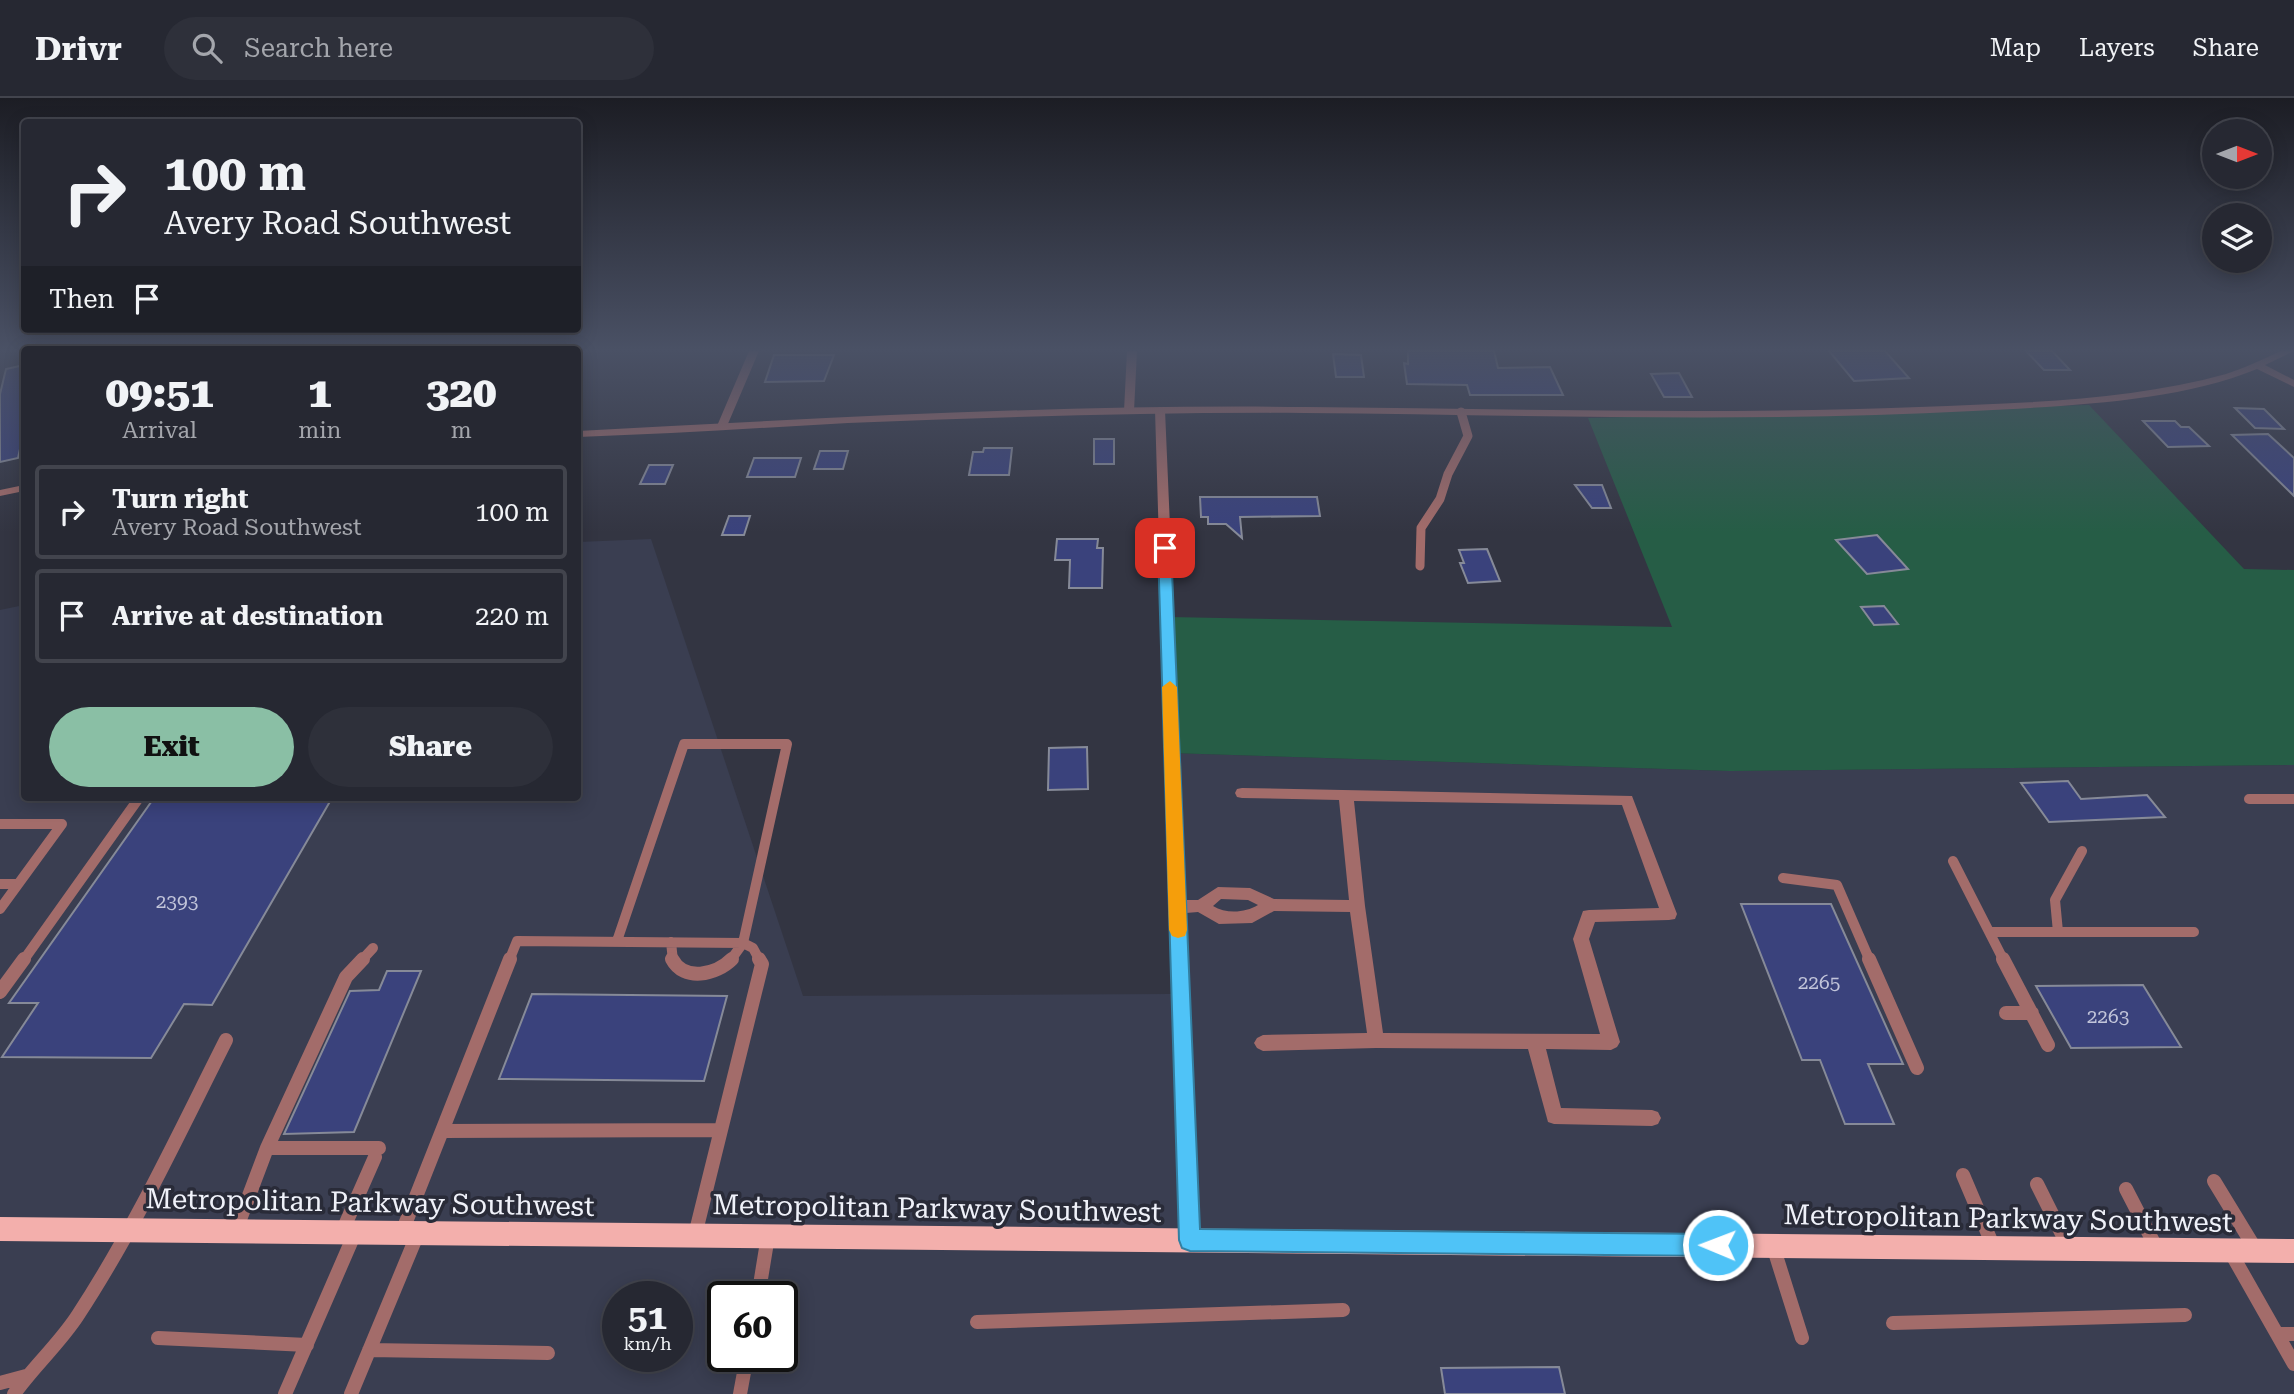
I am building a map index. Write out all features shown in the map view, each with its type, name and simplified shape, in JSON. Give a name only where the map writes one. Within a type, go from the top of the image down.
[{"type":"main road","name":"Metropolitan Parkway Southwest","points":[[0,1229],[2294,1251]]},
{"type":"street","points":[[722,426],[728,411]]},
{"type":"street","points":[[581,434],[1116,411]]},
{"type":"street","points":[[1160,411],[1190,1240]]},
{"type":"street","points":[[1383,411],[1761,415],[1848,411]]},
{"type":"street","points":[[0,493],[21,489]]},
{"type":"street","points":[[1241,793],[1627,800],[1669,914],[1590,916],[1581,939],[1611,1042],[1376,1040],[1263,1043]]},
{"type":"street","points":[[1346,795],[1357,906],[1376,1040]]},
{"type":"street","points":[[1178,907],[1201,906],[1218,893],[1250,894],[1272,905],[1357,906]]},
{"type":"street","points":[[1201,906],[1219,918],[1252,917],[1272,905]]},
{"type":"street","points":[[1535,1041],[1554,1116],[1652,1118]]},
{"type":"lane","points":[[1420,566],[1421,528],[1440,499],[1448,474],[1468,436],[1461,412]]},
{"type":"lane","points":[[617,941],[684,744],[788,744],[743,943],[721,968],[695,973],[677,967],[671,958],[671,942]]},
{"type":"lane","points":[[2249,799],[2294,799]]},
{"type":"lane","points":[[0,992],[137,801]]},
{"type":"lane","points":[[0,824],[62,824],[0,909]]},
{"type":"lane","points":[[2058,932],[2055,900],[2082,851]]},
{"type":"lane","points":[[1953,861],[2048,1045]]},
{"type":"lane","points":[[1783,878],[1837,885],[1917,1068]]},
{"type":"lane","points":[[0,884],[18,884]]},
{"type":"lane","points":[[1990,932],[2194,932]]},
{"type":"lane","points":[[351,1394],[410,1233],[442,1131],[517,941],[743,943],[753,948],[762,964],[695,1235]]},
{"type":"lane","points":[[236,1230],[267,1148],[346,977],[373,948]]},
{"type":"lane","points":[[2006,1013],[2032,1013]]},
{"type":"lane","points":[[15,1394],[26,1376],[77,1318],[128,1230],[226,1040]]},
{"type":"lane","points":[[442,1131],[721,1130]]},
{"type":"lane","points":[[267,1148],[377,1152],[307,1345],[285,1394]]},
{"type":"lane","points":[[1964,1175],[1994,1248]]},
{"type":"lane","points":[[2214,1181],[2256,1250]]},
{"type":"lane","points":[[2037,1184],[2069,1248]]},
{"type":"lane","points":[[2126,1189],[2157,1249]]},
{"type":"lane","points":[[761,1281],[768,1236]]},
{"type":"lane","points":[[1773,1246],[1802,1338]]},
{"type":"lane","points":[[2229,1250],[2294,1364]]},
{"type":"lane","points":[[976,1322],[1343,1310]]},
{"type":"lane","points":[[1893,1323],[2185,1315]]},
{"type":"lane","points":[[2277,1334],[2294,1334]]},
{"type":"lane","points":[[158,1338],[307,1345]]},
{"type":"lane","points":[[369,1350],[548,1353]]},
{"type":"lane","points":[[740,1394],[744,1372]]},
{"type":"lane","points":[[0,1383],[26,1376]]},
{"type":"shaded area","points":[[651,539],[803,996],[1172,994],[1170,753],[1730,771],[2294,765],[2294,1394],[0,1394],[0,610],[21,606],[21,801],[581,801],[581,542]]},
{"type":"green space","points":[[1839,411],[2095,411],[2244,569],[2294,570],[2294,765],[1730,771],[1170,753],[1169,617],[1672,627],[1588,418]]},
{"type":"building","points":[[0,411],[21,411],[21,444],[18,458],[0,462]]},
{"type":"building","points":[[2238,411],[2266,411],[2284,429],[2255,428]]},
{"type":"building","points":[[2143,421],[2175,421],[2181,427],[2189,427],[2209,446],[2168,447]]},
{"type":"building","points":[[2268,434],[2294,458],[2294,496],[2232,435]]},
{"type":"building","points":[[1094,439],[1114,439],[1114,464],[1094,464]]},
{"type":"building","points":[[984,448],[1012,448],[1009,475],[969,475],[973,452],[983,452]]},
{"type":"building","points":[[820,451],[848,451],[843,469],[814,469]]},
{"type":"building","points":[[754,458],[801,458],[795,477],[747,477]]},
{"type":"building","points":[[649,465],[673,465],[665,484],[640,484]]},
{"type":"building","points":[[1575,485],[1602,485],[1611,508],[1592,508]]},
{"type":"building","points":[[1200,497],[1317,497],[1320,516],[1240,517],[1242,538],[1226,524],[1208,524],[1208,517],[1201,517]]},
{"type":"building","points":[[729,516],[750,516],[744,535],[722,535]]},
{"type":"building","points":[[1877,535],[1908,569],[1867,574],[1836,540]]},
{"type":"building","points":[[1057,539],[1098,539],[1097,548],[1103,548],[1102,588],[1069,588],[1070,560],[1055,560]]},
{"type":"building","points":[[1487,549],[1500,581],[1468,583],[1460,563],[1464,563],[1459,550]]},
{"type":"building","points":[[1884,606],[1898,624],[1874,625],[1861,607]]},
{"type":"building","points":[[1087,747],[1088,789],[1048,790],[1049,748]]},
{"type":"building","points":[[2068,781],[2081,799],[2147,795],[2165,817],[2049,822],[2021,783]]},
{"type":"building","points":[[152,801],[330,801],[212,1005],[184,1004],[151,1058],[2,1057],[38,1003],[9,1003]]},
{"type":"building","points":[[1741,904],[1831,904],[1903,1064],[1868,1064],[1894,1124],[1845,1124],[1820,1060],[1802,1060]]},
{"type":"building","points":[[387,971],[421,971],[354,1132],[284,1134],[350,991],[379,990]]},
{"type":"building","points":[[2143,985],[2181,1047],[2071,1048],[2036,986]]},
{"type":"building","points":[[532,994],[727,996],[704,1081],[499,1079]]},
{"type":"building","points":[[1559,1367],[1565,1394],[1445,1394],[1441,1368]]},
{"type":"slow traffic","points":[[1170,687],[1178,930]]},
{"type":"route","points":[[1165,548],[1190,1240],[1718,1245]]}]
